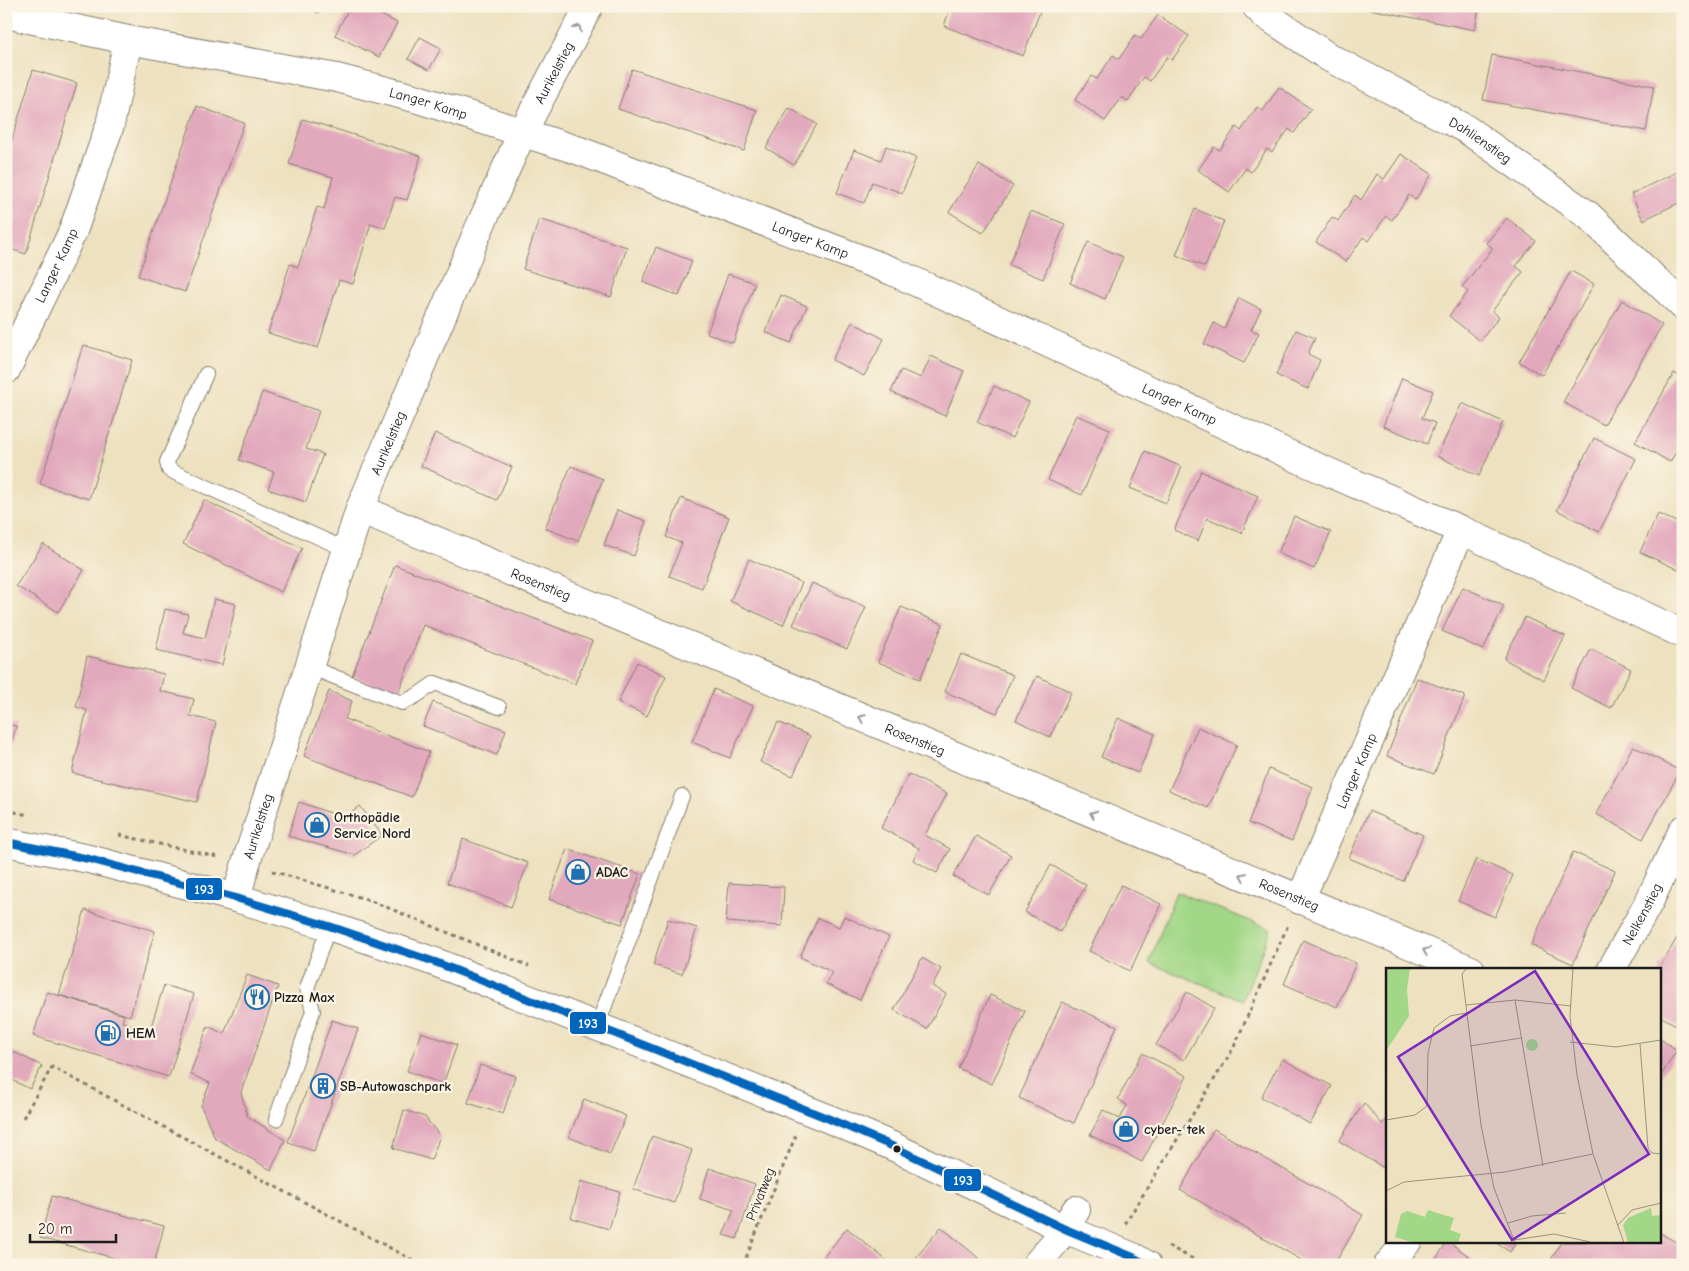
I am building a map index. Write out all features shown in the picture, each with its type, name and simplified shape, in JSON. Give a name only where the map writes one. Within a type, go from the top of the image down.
[{"type":"street","name":"Aurikelstieg","points":[[236,898],[360,509],[478,231],[522,133],[589,6]]},
{"type":"street","name":"Dahlienstieg","points":[[1256,6],[1264,14],[1330,58],[1466,129],[1589,216],[1683,306]]},
{"type":"street","name":"Langer Kamp","points":[[6,14],[128,40],[337,78],[418,98],[580,151],[892,271],[1310,464],[1461,530],[1683,634]]},
{"type":"street","name":"Langer Kamp","points":[[6,370],[73,231],[110,125],[128,40]]},
{"type":"street","name":"Rosenstieg","points":[[360,509],[1466,968]]},
{"type":"street","name":"Langer Kamp","points":[[1300,900],[1461,530]]},
{"type":"street","name":"Nelkenstieg","points":[[1612,968],[1650,902],[1683,830]]},
{"type":"street","points":[[6,842],[89,859],[236,898],[329,926],[435,962],[827,1118],[1070,1219],[1147,1265]]},
{"type":"street","points":[[1036,1265],[1070,1219]]},
{"type":"street","points":[[1388,1265],[1405,1244]]},
{"type":"lane","points":[[206,374],[167,462],[169,470],[347,550]]},
{"type":"lane","points":[[309,667],[402,703],[416,696],[435,682],[499,707]]},
{"type":"lane","points":[[597,1027],[682,796]]},
{"type":"lane","points":[[276,1119],[313,1011],[307,988],[329,926]]},
{"type":"path","points":[[1124,1226],[1233,1049],[1300,900]]},
{"type":"path","points":[[22,1118],[52,1067],[422,1265]]},
{"type":"path","name":"Privatweg","points":[[743,1265],[798,1132]]},
{"type":"path","points":[[1164,1243],[1205,1265]]},
{"type":"green space","points":[[1176,892],[1271,929],[1243,1000],[1149,963]]},
{"type":"building","points":[[306,6],[321,6],[318,13]]},
{"type":"building","points":[[350,6],[364,6],[397,23],[379,57],[335,35]]},
{"type":"building","points":[[951,6],[1034,6],[1041,9],[1023,56],[944,26]]},
{"type":"building","points":[[1354,6],[1479,6],[1475,30]]},
{"type":"building","points":[[1158,15],[1189,36],[1172,60],[1167,57],[1150,81],[1144,77],[1128,101],[1122,97],[1105,121],[1075,100],[1091,76],[1097,79],[1113,55],[1119,59],[1135,35],[1141,39]]},
{"type":"building","points":[[420,37],[441,48],[429,70],[408,59]]},
{"type":"building","points":[[1492,55],[1654,86],[1646,131],[1483,100]]},
{"type":"building","points":[[632,69],[757,110],[744,151],[618,109]]},
{"type":"building","points":[[33,70],[77,83],[26,254],[6,248],[6,159]]},
{"type":"building","points":[[1279,87],[1311,109],[1294,133],[1289,129],[1272,152],[1267,149],[1251,172],[1246,168],[1229,192],[1198,170],[1214,147],[1220,150],[1236,127],[1241,131],[1257,107],[1263,111]]},
{"type":"building","points":[[197,106],[244,123],[185,292],[138,276]]},
{"type":"building","points":[[789,108],[817,124],[794,165],[766,148]]},
{"type":"building","points":[[303,119],[421,156],[407,200],[395,197],[385,228],[371,223],[353,284],[339,280],[318,348],[268,333],[290,264],[298,267],[317,207],[324,209],[333,177],[289,164]]},
{"type":"building","points":[[886,146],[916,158],[902,193],[872,182],[864,203],[837,193],[854,150],[881,160]]},
{"type":"building","points":[[1401,154],[1432,174],[1415,200],[1409,195],[1392,220],[1386,216],[1369,241],[1363,237],[1346,262],[1316,242],[1332,217],[1338,221],[1355,195],[1361,200],[1377,174],[1384,179]]},
{"type":"building","points":[[979,165],[1013,186],[983,233],[949,212]]},
{"type":"building","points":[[1683,169],[1683,201],[1643,220],[1631,194]]},
{"type":"building","points":[[1195,209],[1224,221],[1205,267],[1176,255]]},
{"type":"building","points":[[1031,211],[1065,224],[1043,279],[1009,265]]},
{"type":"building","points":[[1507,218],[1536,241],[1516,266],[1523,272],[1492,311],[1499,317],[1480,341],[1449,316],[1468,292],[1462,287],[1493,248],[1486,243]]},
{"type":"building","points":[[539,219],[627,247],[611,297],[523,269]]},
{"type":"building","points":[[1088,242],[1123,257],[1105,299],[1070,283]]},
{"type":"building","points":[[656,247],[692,261],[679,296],[643,282]]},
{"type":"building","points":[[1571,271],[1594,284],[1542,375],[1519,362]]},
{"type":"building","points":[[728,274],[755,283],[733,343],[707,333]]},
{"type":"building","points":[[781,295],[807,306],[791,343],[765,332]]},
{"type":"building","points":[[1239,298],[1261,309],[1251,330],[1259,333],[1244,363],[1204,344],[1214,323],[1224,329]]},
{"type":"building","points":[[1622,300],[1662,325],[1604,425],[1563,402]]},
{"type":"building","points":[[852,322],[884,339],[864,376],[832,360]]},
{"type":"building","points":[[1296,330],[1315,338],[1308,354],[1320,360],[1308,389],[1276,375]]},
{"type":"building","points":[[83,345],[132,360],[89,499],[40,484]]},
{"type":"building","points":[[931,356],[964,371],[945,416],[891,392],[901,370],[921,378]]},
{"type":"building","points":[[1674,373],[1683,378],[1683,440],[1670,462],[1635,442]]},
{"type":"building","points":[[1402,378],[1433,391],[1422,418],[1435,423],[1427,444],[1383,426]]},
{"type":"building","points":[[994,386],[1029,402],[1012,438],[977,422]]},
{"type":"building","points":[[262,392],[319,411],[306,449],[323,454],[306,502],[268,489],[274,472],[239,460]]},
{"type":"building","points":[[1462,403],[1503,422],[1479,476],[1437,456]]},
{"type":"building","points":[[1076,415],[1110,429],[1082,495],[1048,480]]},
{"type":"building","points":[[435,433],[512,467],[497,500],[421,466]]},
{"type":"building","points":[[1594,438],[1636,459],[1599,532],[1557,510]]},
{"type":"building","points":[[1145,451],[1182,467],[1166,503],[1130,488]]},
{"type":"building","points":[[571,466],[603,479],[578,541],[545,528]]},
{"type":"building","points":[[1201,471],[1258,496],[1242,533],[1207,518],[1198,541],[1174,530]]},
{"type":"building","points":[[681,498],[729,517],[702,588],[669,576],[682,543],[666,537]]},
{"type":"building","points":[[204,500],[302,548],[281,592],[183,544]]},
{"type":"building","points":[[617,510],[646,521],[634,556],[604,545]]},
{"type":"building","points":[[1658,514],[1679,523],[1683,514],[1683,563],[1679,570],[1640,552]]},
{"type":"building","points":[[1294,516],[1331,532],[1314,569],[1278,553]]},
{"type":"building","points":[[43,544],[84,570],[58,612],[16,586]]},
{"type":"building","points":[[749,559],[802,583],[783,625],[730,601]]},
{"type":"building","points":[[395,565],[592,641],[575,684],[423,625],[398,694],[352,676]]},
{"type":"building","points":[[812,583],[866,607],[847,649],[793,625]]},
{"type":"building","points":[[1463,587],[1504,606],[1483,650],[1442,631]]},
{"type":"building","points":[[214,599],[236,604],[222,665],[156,650],[165,609],[188,614],[183,633],[205,638]]},
{"type":"building","points":[[901,607],[943,624],[920,679],[878,662]]},
{"type":"building","points":[[1525,617],[1565,636],[1544,680],[1504,659]]},
{"type":"building","points":[[1591,649],[1631,669],[1611,708],[1571,688]]},
{"type":"building","points":[[961,654],[1013,675],[997,713],[945,692]]},
{"type":"building","points":[[87,656],[164,674],[160,691],[194,699],[190,716],[216,722],[197,802],[72,773],[87,710],[76,707]]},
{"type":"building","points":[[637,662],[666,676],[647,716],[618,702]]},
{"type":"building","points":[[1037,676],[1071,692],[1050,737],[1016,720]]},
{"type":"building","points":[[1417,678],[1465,696],[1434,774],[1387,756]]},
{"type":"building","points":[[714,689],[753,706],[730,758],[692,742]]},
{"type":"building","points":[[329,691],[352,701],[345,719],[429,752],[412,797],[304,756]]},
{"type":"building","points":[[433,702],[506,730],[497,755],[423,726]]},
{"type":"building","points":[[1118,718],[1155,734],[1138,773],[1101,757]]},
{"type":"building","points":[[778,722],[810,736],[793,776],[760,762]]},
{"type":"building","points":[[6,724],[16,726],[7,759],[6,759]]},
{"type":"building","points":[[1198,727],[1237,745],[1208,808],[1169,790]]},
{"type":"building","points":[[1633,746],[1680,771],[1643,839],[1596,814]]},
{"type":"building","points":[[1269,769],[1313,787],[1292,841],[1248,823]]},
{"type":"building","points":[[909,774],[947,794],[925,835],[950,849],[937,873],[913,860],[919,848],[881,828]]},
{"type":"building","points":[[299,802],[345,818],[360,806],[382,835],[355,855],[288,836]]},
{"type":"building","points":[[1369,811],[1423,835],[1403,881],[1349,858]]},
{"type":"building","points":[[976,836],[1011,855],[989,895],[953,876]]},
{"type":"building","points":[[463,839],[528,863],[511,907],[447,883]]},
{"type":"building","points":[[567,849],[640,874],[622,924],[549,899]]},
{"type":"building","points":[[1573,852],[1615,871],[1573,964],[1531,945]]},
{"type":"building","points":[[1476,859],[1513,875],[1495,917],[1458,901]]},
{"type":"building","points":[[1051,865],[1086,885],[1060,932],[1025,912]]},
{"type":"building","points":[[729,883],[784,887],[782,926],[726,922]]},
{"type":"building","points":[[1121,885],[1161,904],[1130,971],[1089,951]]},
{"type":"building","points":[[85,910],[155,931],[130,1016],[59,995]]},
{"type":"building","points":[[844,916],[889,937],[860,1000],[826,984],[832,972],[800,957],[818,918],[839,927]]},
{"type":"building","points":[[668,919],[697,928],[682,974],[653,965]]},
{"type":"building","points":[[1680,933],[1683,935],[1683,1029],[1662,1017],[1662,968],[1659,968]]},
{"type":"building","points":[[1303,940],[1356,963],[1337,1007],[1284,984]]},
{"type":"building","points":[[922,958],[941,969],[932,986],[946,994],[927,1029],[894,1010]]},
{"type":"building","points":[[247,975],[278,986],[241,1092],[247,1116],[285,1140],[271,1170],[215,1138],[201,1106],[210,1083],[190,1074],[208,1026],[224,1034]]},
{"type":"building","name":"HEM","points":[[164,985],[194,994],[169,1077],[33,1036],[47,992],[124,1015],[122,1022],[150,1030]]},
{"type":"building","points":[[1187,992],[1214,1008],[1184,1060],[1156,1045]]},
{"type":"building","points":[[990,995],[1025,1011],[992,1084],[958,1068]]},
{"type":"building","points":[[1062,1002],[1117,1026],[1074,1123],[1019,1098]]},
{"type":"building","name":"SB-Autowaschpark","points":[[332,1020],[358,1029],[314,1151],[288,1142]]},
{"type":"building","points":[[421,1032],[457,1045],[443,1084],[407,1071]]},
{"type":"building","points":[[1662,1040],[1677,1050],[1662,1074]]},
{"type":"building","points":[[6,1048],[42,1066],[30,1089],[6,1077]]},
{"type":"building","points":[[1142,1053],[1187,1076],[1142,1162],[1090,1135],[1103,1110],[1120,1119],[1127,1105],[1118,1099]]},
{"type":"building","points":[[1282,1059],[1332,1086],[1310,1124],[1261,1097]]},
{"type":"building","points":[[480,1065],[515,1076],[503,1114],[468,1103]]},
{"type":"building","points":[[584,1099],[626,1116],[610,1154],[569,1137]]},
{"type":"building","points":[[1364,1103],[1382,1124],[1386,1121],[1386,1166],[1384,1168],[1339,1141]]},
{"type":"building","points":[[404,1110],[425,1117],[440,1136],[431,1160],[393,1148]]},
{"type":"building","points":[[1214,1129],[1363,1215],[1334,1265],[1310,1265],[1180,1190]]},
{"type":"building","points":[[652,1136],[692,1150],[674,1203],[633,1189]]},
{"type":"building","points":[[709,1168],[755,1184],[737,1239],[723,1235],[734,1210],[700,1199]]},
{"type":"building","points":[[581,1181],[620,1192],[609,1229],[571,1218]]},
{"type":"building","points":[[52,1196],[164,1226],[154,1265],[140,1265],[40,1238]]},
{"type":"building","points":[[941,1227],[987,1265],[910,1265]]},
{"type":"building","points":[[847,1228],[892,1265],[817,1265]]},
{"type":"building","points":[[1662,1234],[1683,1246],[1683,1265],[1548,1265],[1560,1244],[1662,1244]]},
{"type":"building","points":[[1446,1244],[1452,1244],[1481,1265],[1432,1265]]},
{"type":"building","points":[[1498,1244],[1515,1244],[1510,1252]]},
{"type":"transit line","name":"193","points":[[6,842],[89,859],[236,898],[329,926],[435,962],[827,1118],[892,1146],[1065,1229],[1133,1257],[1147,1265]]},
{"type":"place","name":"Orthopädie Service Nord","points":[[317,825]]},
{"type":"place","name":"ADAC","points":[[578,872]]},
{"type":"place","name":"Pizza Max","points":[[257,997]]},
{"type":"place","name":"HEM","points":[[108,1033]]},
{"type":"place","name":"SB-Autowaschpark","points":[[323,1086]]},
{"type":"place","name":"cyber- tek","points":[[1126,1129]]}]
